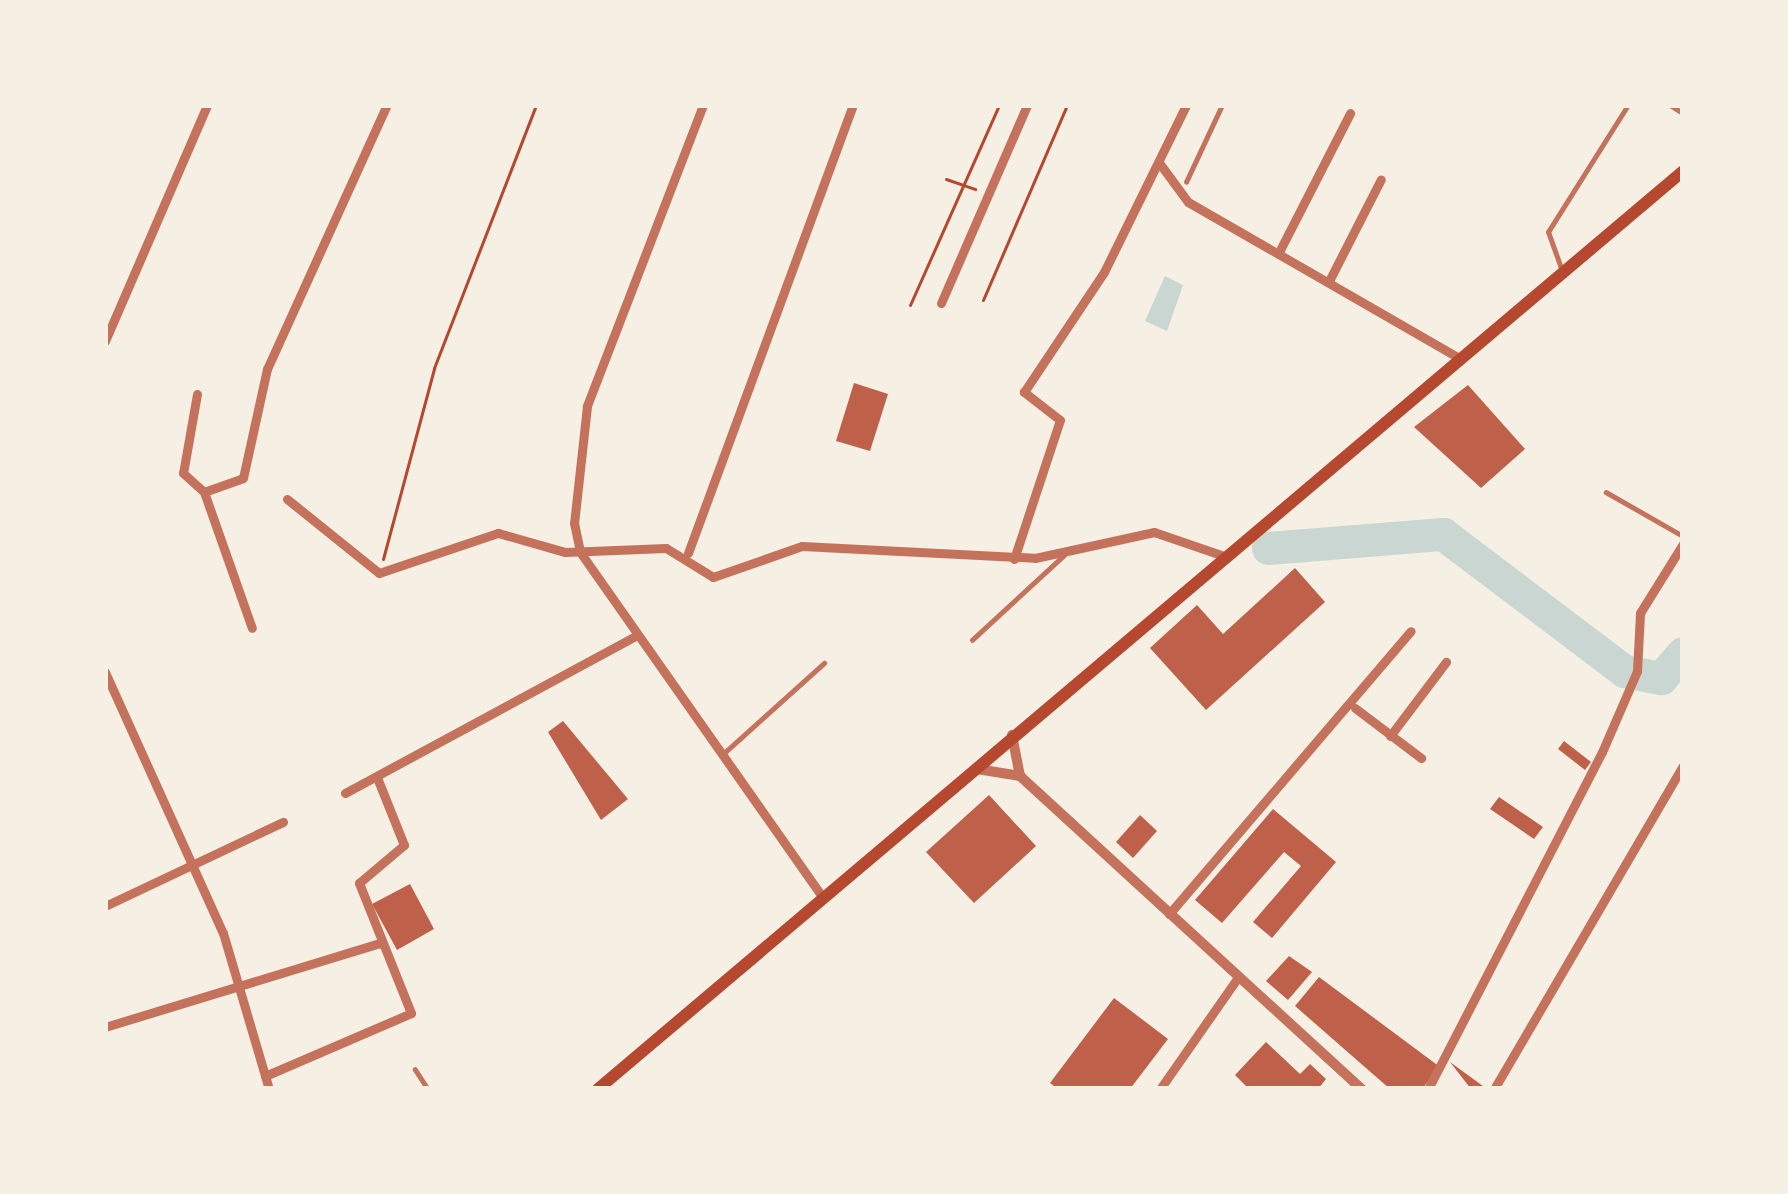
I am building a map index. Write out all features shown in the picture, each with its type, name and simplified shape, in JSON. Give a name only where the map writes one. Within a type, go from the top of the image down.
[{"type":"main road","points":[[598,1089],[1221,555],[1683,171]]},
{"type":"street","points":[[105,341],[207,105]]},
{"type":"street","points":[[204,492],[243,478],[267,369],[387,105]]},
{"type":"street","points":[[703,105],[576,445],[580,552],[719,757],[823,898]]},
{"type":"street","points":[[688,553],[854,105]]},
{"type":"street","points":[[941,303],[1027,105]]},
{"type":"street","points":[[1014,559],[1060,420],[1024,392],[1160,164],[1186,105]]},
{"type":"street","points":[[1279,252],[1350,113]]},
{"type":"street","points":[[1160,164],[1188,202],[1458,357]]},
{"type":"street","points":[[1329,281],[1381,178]]},
{"type":"street","points":[[197,394],[183,473],[204,492],[252,628]]},
{"type":"street","points":[[287,499],[379,572],[488,533],[580,552],[688,553],[713,577],[802,546],[1014,559],[1064,555],[1154,532],[1221,555]]},
{"type":"street","points":[[1428,1089],[1635,677],[1640,613],[1683,540]]},
{"type":"street","points":[[1169,914],[1355,709],[1411,631]]},
{"type":"street","points":[[345,794],[638,634]]},
{"type":"street","points":[[1390,736],[1446,662]]},
{"type":"street","points":[[105,672],[239,984],[269,1089]]},
{"type":"street","points":[[1355,709],[1421,758]]},
{"type":"street","points":[[1012,733],[1020,776],[1361,1089]]},
{"type":"street","points":[[1494,1089],[1683,766]]},
{"type":"street","points":[[967,771],[1020,776]]},
{"type":"street","points":[[265,1076],[409,1018],[358,876],[404,845],[378,780]]},
{"type":"street","points":[[105,905],[283,822]]},
{"type":"street","points":[[105,1027],[379,943]]},
{"type":"street","points":[[1160,1089],[1238,977]]},
{"type":"lane","points":[[1186,182],[1222,105]]},
{"type":"lane","points":[[1562,271],[1548,232],[1628,105]]},
{"type":"lane","points":[[1670,105],[1683,113]]},
{"type":"lane","points":[[1606,491],[1683,540]]},
{"type":"lane","points":[[972,640],[1064,555]]},
{"type":"lane","points":[[719,757],[824,663]]},
{"type":"lane","points":[[415,1069],[428,1089]]},
{"type":"path","points":[[379,572],[434,368],[536,105]]},
{"type":"path","points":[[910,305],[999,105]]},
{"type":"path","points":[[983,300],[1067,105]]},
{"type":"path","points":[[946,179],[988,194]]},
{"type":"shaded area","points":[[1165,276],[1183,285],[1167,331],[1145,321]]},
{"type":"building","points":[[854,383],[888,394],[870,451],[836,441]]},
{"type":"building","points":[[1468,385],[1525,449],[1481,488],[1414,427]]},
{"type":"building","points":[[1295,568],[1325,602],[1206,710],[1150,648],[1197,605],[1223,634]]},
{"type":"building","points":[[563,721],[628,799],[601,820],[548,732]]},
{"type":"building","points":[[1564,741],[1591,762],[1585,770],[1558,749]]},
{"type":"building","points":[[989,795],[1036,846],[974,903],[926,852]]},
{"type":"building","points":[[1499,797],[1543,827],[1534,839],[1490,809]]},
{"type":"building","points":[[1273,809],[1336,862],[1272,938],[1253,922],[1301,866],[1284,852],[1222,923],[1195,900]]},
{"type":"building","points":[[1140,815],[1157,831],[1133,858],[1116,842]]},
{"type":"building","points":[[410,884],[434,929],[397,950],[372,904]]},
{"type":"building","points":[[1289,956],[1312,972],[1288,1000],[1266,981]]},
{"type":"building","points":[[1319,977],[1440,1067],[1422,1089],[1390,1089],[1295,1006]]},
{"type":"building","points":[[1114,998],[1168,1039],[1130,1089],[1058,1089],[1050,1083]]},
{"type":"building","points":[[1266,1042],[1300,1074],[1310,1064],[1326,1079],[1318,1089],[1249,1089],[1235,1075]]},
{"type":"building","points":[[1450,1062],[1487,1089],[1471,1089]]},
{"type":"waterway","points":[[1268,548],[1443,534],[1624,671],[1661,678],[1683,653]]}]
